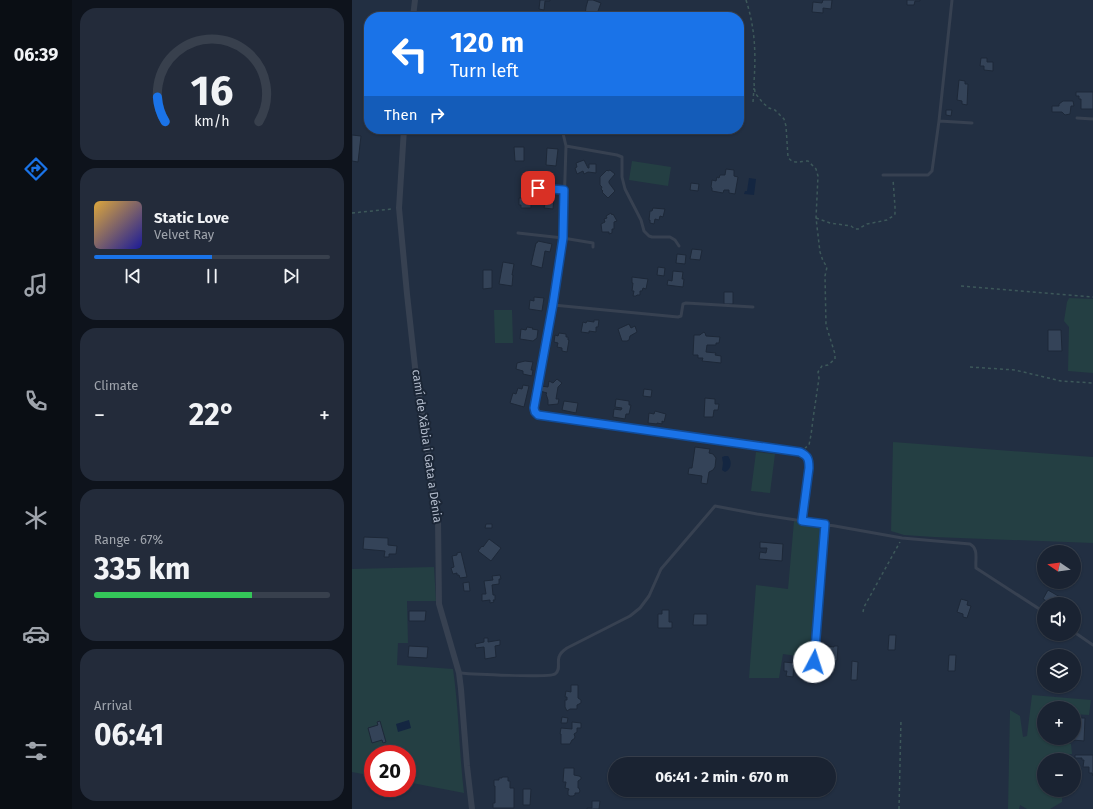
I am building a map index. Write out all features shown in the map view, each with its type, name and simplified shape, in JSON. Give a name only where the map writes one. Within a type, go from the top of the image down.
[{"type":"street","points":[[414,12],[416,0]]},
{"type":"street","name":"camí de Xàbia i Gata a Dénia","points":[[404,134],[399,208],[407,294],[416,376],[438,519],[439,604],[459,673],[470,808]]},
{"type":"lane","points":[[883,175],[928,175],[932,171],[952,0]]},
{"type":"lane","points":[[1077,118],[1093,119]]},
{"type":"lane","points":[[939,121],[972,123]]},
{"type":"lane","points":[[563,134],[566,146],[563,238],[553,304],[534,408],[535,412],[538,415],[800,452],[807,456],[809,460],[802,521]]},
{"type":"lane","points":[[566,146],[622,157],[622,177],[625,189],[639,216],[644,231],[652,237],[670,237],[675,240],[679,246]]},
{"type":"lane","points":[[538,188],[564,190]]},
{"type":"lane","points":[[518,233],[593,243],[593,247]]},
{"type":"lane","points":[[553,304],[678,317],[681,316],[683,304],[753,307]]},
{"type":"lane","points":[[459,673],[540,676],[556,674],[559,670],[559,657],[567,648],[630,616],[640,608],[648,596],[661,569],[715,506],[902,538],[970,544],[976,549],[976,568],[1037,607]]},
{"type":"lane","points":[[814,662],[825,524]]},
{"type":"lane","points":[[1081,637],[1093,645]]},
{"type":"path","points":[[746,0],[750,12],[754,36],[753,102]]},
{"type":"path","points":[[754,83],[755,93],[763,103],[769,108],[775,110],[784,119],[786,126],[788,157],[790,160],[794,162],[808,161],[816,170],[818,176],[816,218],[820,252],[827,267],[824,276],[826,325],[835,360],[822,366],[818,372],[819,378],[809,446],[800,452]]},
{"type":"path","points":[[816,218],[830,223],[851,226],[855,229],[867,224],[887,220],[893,216],[895,207],[892,175]]},
{"type":"path","points":[[352,213],[399,208]]},
{"type":"path","points":[[961,286],[1093,297]]},
{"type":"path","points":[[970,367],[1014,370],[1061,381],[1093,383]]},
{"type":"path","points":[[863,612],[864,607],[902,538]]},
{"type":"path","points":[[899,809],[901,719]]},
{"type":"green space","points":[[632,161],[671,167],[668,186],[629,180]]},
{"type":"green space","points":[[1069,298],[1093,299],[1093,373],[1068,371],[1069,327],[1064,321]]},
{"type":"green space","points":[[494,310],[512,310],[513,343],[495,343]]},
{"type":"green space","points":[[893,442],[1093,457],[1093,543],[934,537],[904,535],[891,531]]},
{"type":"green space","points":[[756,452],[775,454],[770,493],[751,491]]},
{"type":"green space","points":[[794,521],[816,525],[820,528],[811,658],[783,654],[779,678],[749,678],[756,585],[788,589]]},
{"type":"green space","points":[[434,567],[436,601],[407,601],[408,643],[398,643],[397,665],[453,669],[457,700],[464,793],[416,784],[416,745],[364,745],[364,774],[352,772],[352,569]]},
{"type":"green space","points":[[1032,695],[1091,700],[1089,715],[1081,714],[1081,701],[1037,701],[1037,745],[1071,745],[1072,753],[1037,753],[1037,797],[1062,797],[1062,802],[1050,809],[1027,809],[1020,805],[1019,809],[1008,809],[1010,710],[1020,716],[1023,737],[1027,736]]},
{"type":"water","points":[[749,178],[756,179],[754,195],[744,194],[745,191],[747,191]]},
{"type":"water","points":[[728,456],[731,462],[729,469],[725,472],[722,470],[722,457]]},
{"type":"water","points":[[409,720],[411,728],[398,732],[396,724]]},
{"type":"building","points":[[540,0],[550,0],[545,1],[544,10],[539,9]]},
{"type":"building","points":[[588,0],[601,3],[598,12],[586,12]]},
{"type":"building","points":[[823,0],[832,0],[831,9],[823,8],[823,13],[812,12],[813,2],[822,3]]},
{"type":"building","points":[[907,0],[920,1],[915,1],[914,5],[907,5]]},
{"type":"building","points":[[981,58],[987,58],[987,62],[993,62],[993,71],[984,70],[984,66],[980,66]]},
{"type":"building","points":[[959,80],[965,81],[965,84],[968,84],[967,105],[962,104],[962,101],[957,100]]},
{"type":"building","points":[[1076,92],[1093,92],[1093,109],[1081,109],[1081,99],[1079,99],[1079,96],[1076,96]]},
{"type":"building","points":[[1063,101],[1073,101],[1074,106],[1071,106],[1070,114],[1065,115],[1062,112],[1052,112],[1052,106],[1059,106],[1059,104]]},
{"type":"building","points":[[946,110],[952,110],[951,116],[946,115]]},
{"type":"building","points":[[352,135],[361,136],[358,162],[352,161]]},
{"type":"building","points":[[514,147],[524,147],[524,161],[515,161]]},
{"type":"building","points":[[547,148],[558,149],[556,166],[546,165]]},
{"type":"building","points":[[584,160],[588,168],[589,164],[596,164],[596,173],[588,172],[584,174],[583,171],[577,174],[575,168],[577,167],[576,163]]},
{"type":"building","points":[[726,169],[734,170],[734,176],[738,177],[735,194],[729,193],[729,190],[724,190],[723,193],[712,191],[712,180],[716,181],[717,177],[719,178],[720,175],[725,175]]},
{"type":"building","points":[[607,170],[610,170],[615,174],[609,183],[615,191],[608,198],[602,192],[602,187],[600,185],[600,177]]},
{"type":"building","points":[[691,183],[699,184],[698,191],[690,190]]},
{"type":"building","points":[[522,195],[529,195],[529,203],[531,203],[531,208],[521,208],[521,205],[519,205],[519,198],[522,198]]},
{"type":"building","points":[[544,195],[554,196],[553,209],[544,208],[545,204],[540,203],[541,196],[544,197]]},
{"type":"building","points":[[653,208],[665,209],[663,217],[660,216],[659,220],[655,219],[654,224],[650,223],[649,220],[650,211],[652,211]]},
{"type":"building","points":[[611,213],[617,221],[614,222],[614,229],[612,229],[612,233],[609,234],[609,232],[602,232],[601,224],[605,222],[604,219],[607,218],[606,216]]},
{"type":"building","points":[[538,241],[552,244],[550,252],[545,251],[542,268],[531,265],[536,243]]},
{"type":"building","points":[[692,249],[702,250],[700,260],[690,259]]},
{"type":"building","points":[[677,254],[686,255],[685,264],[676,263]]},
{"type":"building","points":[[503,262],[514,264],[512,286],[499,284]]},
{"type":"building","points":[[658,267],[665,268],[664,276],[657,275]]},
{"type":"building","points":[[483,270],[492,270],[492,288],[483,289]]},
{"type":"building","points":[[673,271],[683,272],[683,287],[667,285],[668,280],[672,281]]},
{"type":"building","points":[[632,277],[648,279],[646,289],[643,288],[642,291],[640,291],[640,295],[633,296],[634,291],[632,291]]},
{"type":"building","points":[[724,292],[733,292],[733,304],[724,304]]},
{"type":"building","points":[[534,297],[544,298],[542,311],[529,309],[530,300],[534,301]]},
{"type":"building","points":[[594,320],[599,320],[598,327],[596,327],[596,332],[581,332],[583,322],[594,322]]},
{"type":"building","points":[[629,324],[631,328],[635,326],[637,332],[630,336],[629,340],[622,341],[618,329]]},
{"type":"building","points":[[527,327],[538,330],[537,338],[533,341],[520,339],[521,329],[526,330]]},
{"type":"building","points":[[1048,330],[1061,330],[1062,351],[1048,351]]},
{"type":"building","points":[[704,332],[706,336],[720,337],[719,343],[716,343],[716,345],[707,345],[706,352],[716,353],[715,355],[721,356],[721,363],[702,361],[703,358],[698,358],[698,355],[693,355],[694,335],[700,335]]},
{"type":"building","points":[[559,333],[566,334],[566,337],[568,337],[567,352],[562,351],[562,348],[557,347],[558,343],[554,342],[555,335],[558,336]]},
{"type":"building","points":[[525,361],[533,362],[531,370],[533,370],[532,376],[523,374],[523,371],[516,369],[517,363]]},
{"type":"building","points":[[557,379],[562,383],[558,387],[556,399],[559,399],[558,404],[548,405],[547,393],[540,391],[541,386],[548,387],[549,381],[553,383]]},
{"type":"building","points":[[523,385],[529,386],[524,407],[510,403],[513,393],[516,394],[518,388],[522,389]]},
{"type":"building","points":[[644,389],[652,390],[651,397],[643,396]]},
{"type":"building","points":[[705,398],[715,399],[715,404],[719,404],[718,410],[714,410],[713,417],[704,417]]},
{"type":"building","points":[[616,399],[629,401],[629,405],[631,405],[629,414],[626,414],[625,419],[613,417],[614,409],[621,410],[622,408],[615,407]]},
{"type":"building","points":[[564,401],[578,403],[576,413],[562,410]]},
{"type":"building","points":[[655,411],[666,414],[662,424],[648,423],[649,413],[654,414]]},
{"type":"building","points":[[695,447],[710,449],[709,453],[713,454],[716,458],[715,467],[709,472],[707,484],[701,483],[702,476],[688,474],[689,468],[692,468]]},
{"type":"building","points":[[486,524],[492,524],[492,528],[485,528]]},
{"type":"building","points":[[364,537],[388,538],[388,545],[397,546],[396,554],[389,554],[389,557],[384,557],[385,551],[363,549]]},
{"type":"building","points":[[489,539],[501,548],[491,561],[478,551]]},
{"type":"building","points":[[760,542],[783,544],[782,561],[759,559],[760,552],[766,553],[767,548],[760,548]]},
{"type":"building","points":[[461,552],[467,577],[460,578],[457,573],[453,574],[451,568],[454,567],[452,556]]},
{"type":"building","points":[[500,575],[501,579],[499,579],[499,584],[492,585],[493,595],[495,595],[495,600],[493,600],[494,602],[490,603],[490,600],[482,601],[482,594],[486,594],[484,581],[493,580],[492,576]]},
{"type":"building","points":[[469,582],[470,591],[464,591],[463,583]]},
{"type":"building","points":[[1048,590],[1060,597],[1044,597]]},
{"type":"building","points":[[961,599],[968,601],[967,605],[971,606],[967,618],[963,617],[963,614],[957,612]]},
{"type":"building","points":[[662,610],[669,610],[669,622],[672,622],[672,628],[658,628],[658,614],[662,614]]},
{"type":"building","points":[[409,611],[426,611],[425,621],[409,621]]},
{"type":"building","points":[[694,614],[707,614],[707,625],[693,625]]},
{"type":"building","points":[[889,635],[896,635],[895,650],[888,650]]},
{"type":"building","points":[[484,638],[488,638],[488,642],[500,640],[500,645],[495,646],[496,657],[485,659],[484,647],[476,648],[475,644],[484,642]]},
{"type":"building","points":[[409,646],[428,647],[427,658],[408,657]]},
{"type":"building","points":[[827,646],[838,646],[837,661],[826,658]]},
{"type":"building","points":[[949,655],[956,655],[955,671],[948,671]]},
{"type":"building","points":[[852,661],[858,662],[857,680],[851,680]]},
{"type":"building","points":[[784,662],[794,663],[793,677],[786,676],[787,671],[784,671]]},
{"type":"building","points":[[571,685],[578,685],[578,698],[581,700],[581,703],[577,705],[577,709],[570,709],[567,711],[565,707],[565,700],[567,700],[567,697],[565,697],[566,691],[571,692]]},
{"type":"building","points":[[562,717],[568,718],[567,723],[561,723]]},
{"type":"building","points":[[1081,718],[1085,718],[1084,741],[1081,741]]},
{"type":"building","points":[[380,721],[386,742],[383,743],[382,740],[372,743],[368,728],[378,725],[377,722]]},
{"type":"building","points":[[572,722],[581,723],[581,728],[577,728],[577,732],[574,734],[575,737],[570,744],[561,744],[561,728],[572,729]]},
{"type":"building","points":[[1081,755],[1093,755],[1093,776],[1092,773],[1089,773],[1089,767],[1083,767],[1084,760],[1082,760]]},
{"type":"building","points":[[564,768],[574,768],[574,775],[581,777],[578,781],[578,788],[580,791],[579,793],[575,793],[573,796],[568,795],[569,789],[565,788],[566,782],[563,782]]},
{"type":"building","points":[[508,777],[508,781],[510,781],[510,788],[514,788],[514,808],[493,808],[493,803],[495,803],[494,780],[499,780],[499,778]]},
{"type":"building","points":[[523,789],[531,789],[530,805],[523,805]]},
{"type":"building","points":[[592,801],[600,801],[599,809],[587,809],[592,808]]},
{"type":"route","points":[[538,188],[564,190],[563,238],[553,304],[534,408],[535,412],[538,415],[800,452],[807,456],[809,460],[809,468],[802,521],[825,524],[814,662]]}]
